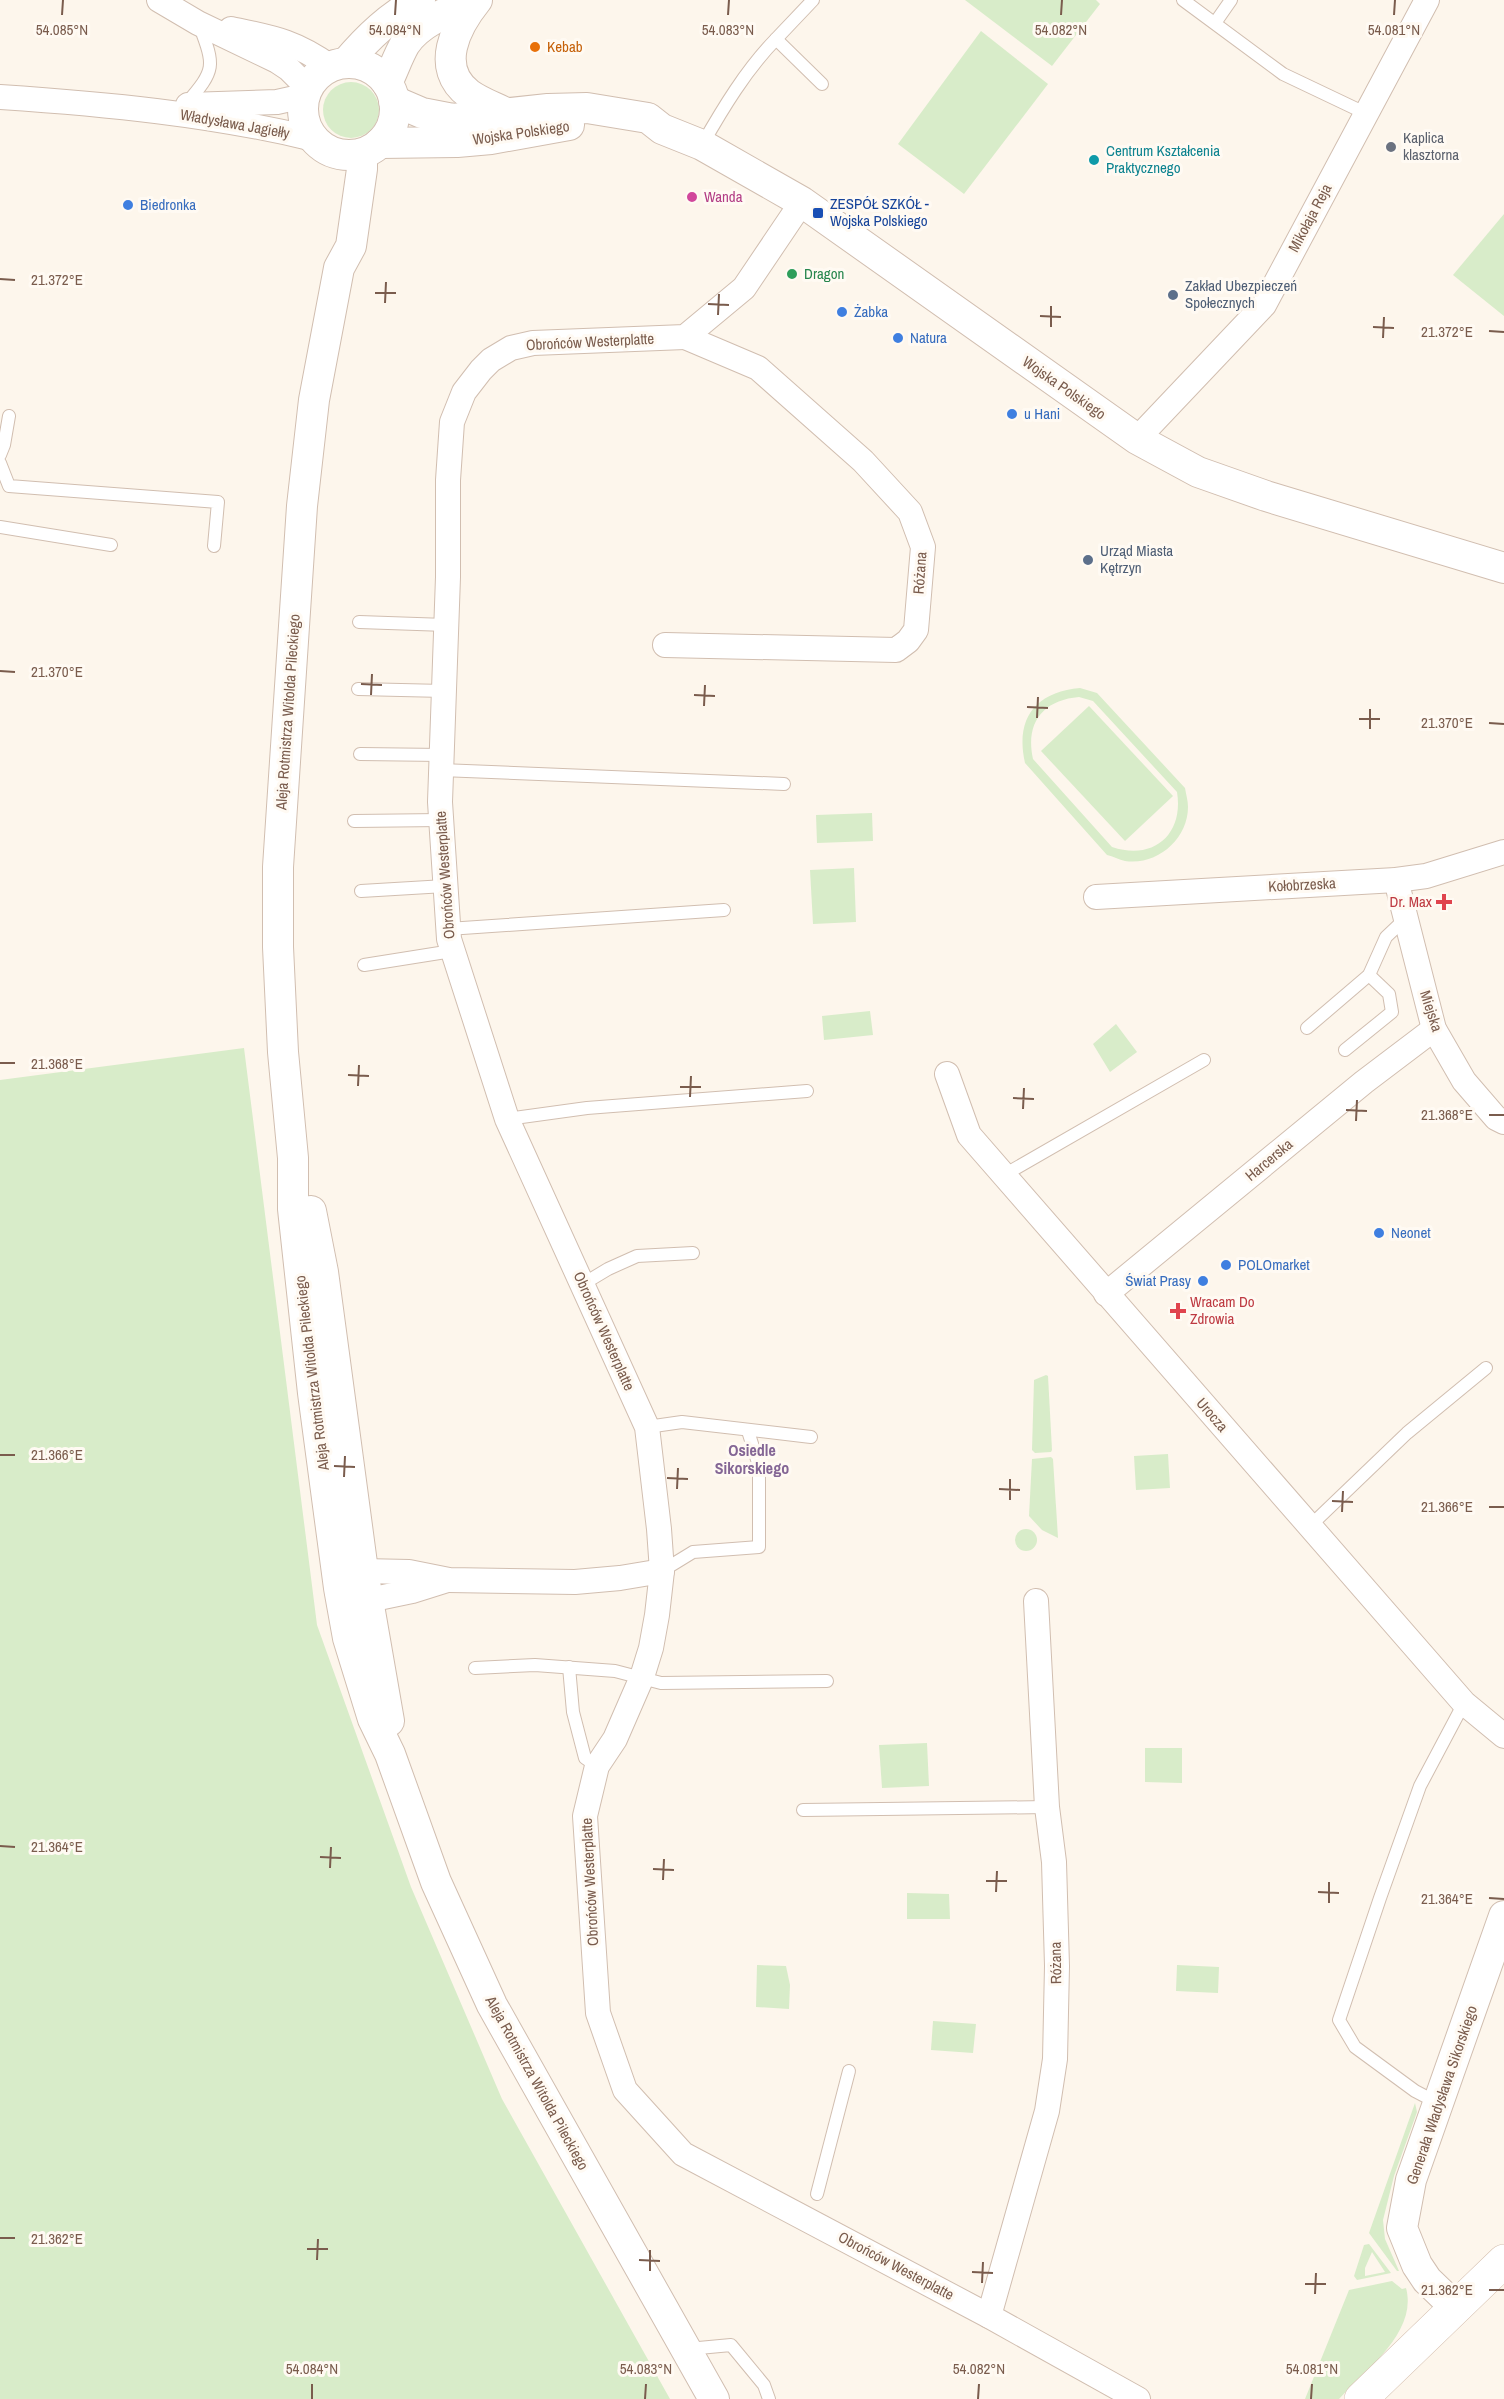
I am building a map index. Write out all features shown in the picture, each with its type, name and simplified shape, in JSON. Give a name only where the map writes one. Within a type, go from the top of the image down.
[{"type":"main road","points":[[1361,2399],[1504,2261]]},
{"type":"street","points":[[159,0],[198,23],[277,61],[289,69],[306,92]]},
{"type":"street","points":[[420,0],[396,13],[339,65],[314,79],[306,92],[304,119],[322,146],[351,155],[371,148],[392,124],[391,92],[405,44],[438,16],[477,0]]},
{"type":"street","points":[[477,0],[455,32],[450,61],[460,85],[470,95],[506,113]]},
{"type":"street","name":"Mikołaja Reja","points":[[1137,439],[1264,305],[1427,0]]},
{"type":"street","points":[[198,23],[276,38],[339,65],[365,66],[381,76],[391,92]]},
{"type":"street","name":"Władysława Jagiełły","points":[[156,110],[186,105],[277,102],[306,92]]},
{"type":"street","name":"Wojska Polskiego","points":[[391,92],[422,113],[453,119],[587,108],[648,118],[662,129],[702,145],[802,202],[1137,439],[1198,472],[1235,486],[1504,568]]},
{"type":"street","name":"Władysława Jagiełły","points":[[0,97],[156,110],[279,131],[322,146]]},
{"type":"street","name":"Wojska Polskiego","points":[[371,148],[491,139],[565,125],[597,124],[645,132],[662,129]]},
{"type":"street","name":"Aleja Rotmistrza Witolda Pileckiego","points":[[322,146],[340,185],[334,242],[339,268]]},
{"type":"street","name":"Aleja Rotmistrza Witolda Pileckiego","points":[[371,148],[362,170],[351,246],[339,268],[314,400],[302,506],[278,867],[278,947],[283,1052],[293,1158],[293,1209],[339,1588],[348,1638],[373,1719],[390,1754],[436,1882],[492,2005],[714,2399]]},
{"type":"street","points":[[685,337],[744,288],[802,202]]},
{"type":"street","name":"Obrońców Westerplatte","points":[[685,337],[533,342],[512,348],[491,360],[464,392],[452,422],[448,480],[441,820],[450,940],[507,1119],[647,1427],[659,1529],[662,1570],[651,1648],[642,1677],[615,1739],[597,1766],[585,1816],[598,2013],[625,2090],[683,2154],[989,2316],[1138,2399]]},
{"type":"street","name":"Różana","points":[[665,645],[896,650],[908,641],[916,630],[923,547],[910,512],[863,461],[758,368],[685,337]]},
{"type":"street","name":"Kołobrzeska","points":[[1096,897],[1396,880],[1426,876],[1504,852]]},
{"type":"street","name":"Miejska","points":[[1396,880],[1434,1029],[1464,1082],[1496,1118],[1504,1122]]},
{"type":"street","name":"Harcerska","points":[[1106,1294],[1364,1082],[1434,1029]]},
{"type":"street","name":"Urocza","points":[[947,1074],[969,1135],[1464,1703],[1504,1736]]},
{"type":"street","name":"Aleja Rotmistrza Witolda Pileckiego","points":[[293,1158],[311,1208],[323,1272],[366,1586],[388,1714],[390,1754]]},
{"type":"street","points":[[339,1588],[366,1586],[412,1591],[449,1580],[575,1582],[620,1578],[662,1570]]},
{"type":"street","name":"Różana","points":[[989,2316],[1052,2093],[1055,2059],[1057,1966],[1053,1862],[1047,1808],[1036,1601]]},
{"type":"street","name":"Generała Władysława Sikorskiego","points":[[1456,2308],[1427,2280],[1417,2265],[1402,2228],[1411,2180],[1504,1916]]},
{"type":"lane","points":[[702,145],[717,118],[758,57],[813,0]]},
{"type":"lane","points":[[1215,23],[1231,0]]},
{"type":"lane","points":[[1184,1],[1283,74],[1365,113]]},
{"type":"lane","points":[[186,105],[207,80],[211,66],[209,52],[198,23]]},
{"type":"lane","points":[[776,39],[822,84]]},
{"type":"lane","points":[[0,455],[9,416]]},
{"type":"lane","points":[[0,463],[9,486],[218,502],[214,546]]},
{"type":"lane","points":[[0,527],[111,545]]},
{"type":"lane","points":[[359,622],[446,625]]},
{"type":"lane","points":[[358,689],[444,691]]},
{"type":"lane","points":[[360,754],[441,762],[784,784]]},
{"type":"lane","points":[[354,821],[441,820]]},
{"type":"lane","points":[[361,891],[445,886]]},
{"type":"lane","points":[[364,965],[450,940],[724,910]]},
{"type":"lane","points":[[1307,1028],[1369,975],[1386,937],[1405,919]]},
{"type":"lane","points":[[1345,1050],[1392,1012],[1389,994],[1369,975]]},
{"type":"lane","points":[[1004,1175],[1204,1060]]},
{"type":"lane","points":[[507,1119],[586,1108],[807,1091]]},
{"type":"lane","points":[[583,1284],[608,1269],[637,1256],[693,1253]]},
{"type":"lane","points":[[1309,1527],[1407,1433],[1486,1368]]},
{"type":"lane","points":[[647,1427],[682,1422],[811,1437]]},
{"type":"lane","points":[[662,1570],[693,1552],[759,1547],[759,1466],[748,1431]]},
{"type":"lane","points":[[475,1668],[535,1665],[569,1667],[615,1671],[661,1683],[827,1681]]},
{"type":"lane","points":[[569,1667],[573,1712],[585,1758],[597,1766]]},
{"type":"lane","points":[[1439,2104],[1415,2091],[1354,2046],[1339,2020],[1420,1786],[1464,1703]]},
{"type":"lane","points":[[802,1810],[1047,1808]]},
{"type":"lane","points":[[818,2194],[849,2071]]},
{"type":"lane","points":[[684,2349],[731,2345],[764,2385],[769,2399]]},
{"type":"green space","points":[[965,0],[1096,0],[1100,4],[1052,66]]},
{"type":"green space","points":[[981,31],[1048,84],[964,194],[898,144]]},
{"type":"green space","points":[[345,82],[357,82],[371,90],[379,104],[377,121],[371,130],[357,138],[345,138],[328,126],[323,116],[323,104],[335,87]]},
{"type":"green space","points":[[1504,214],[1504,316],[1453,275]]},
{"type":"green space","points":[[1080,688],[1097,693],[1185,788],[1188,807],[1183,830],[1177,839],[1159,855],[1137,861],[1125,861],[1107,855],[1025,763],[1023,733],[1026,721],[1040,702],[1064,691]],"holes":[[[1079,697],[1093,701],[1177,792],[1176,821],[1162,841],[1152,847],[1140,850],[1112,847],[1033,759],[1031,746],[1035,724],[1047,708],[1066,699]]]},
{"type":"green space","points":[[1089,706],[1173,796],[1125,841],[1041,751]]},
{"type":"green space","points":[[872,813],[873,841],[817,843],[816,815]]},
{"type":"green space","points":[[854,868],[856,922],[813,924],[810,870]]},
{"type":"green space","points":[[870,1011],[873,1035],[824,1040],[822,1016]]},
{"type":"green space","points":[[1116,1024],[1137,1052],[1110,1072],[1093,1044]]},
{"type":"green space","points":[[244,1048],[317,1625],[411,1887],[502,2099],[670,2399],[0,2399],[0,1080]]},
{"type":"green space","points":[[1048,1376],[1052,1450],[1035,1453],[1032,1450],[1034,1380]]},
{"type":"green space","points":[[1168,1454],[1170,1488],[1136,1490],[1134,1456]]},
{"type":"green space","points":[[1051,1457],[1053,1459],[1058,1538],[1042,1530],[1029,1516],[1032,1459]]},
{"type":"green space","points":[[1022,1529],[1030,1529],[1037,1536],[1037,1544],[1030,1551],[1022,1551],[1015,1544],[1015,1536]]},
{"type":"green space","points":[[927,1743],[929,1786],[882,1788],[879,1745]]},
{"type":"green space","points":[[1145,1748],[1182,1748],[1182,1783],[1145,1782]]},
{"type":"green space","points":[[907,1893],[949,1894],[950,1919],[907,1919]]},
{"type":"green space","points":[[757,1965],[786,1966],[790,1985],[789,2009],[756,2007]]},
{"type":"green space","points":[[1177,1965],[1219,1967],[1218,1993],[1176,1991]]},
{"type":"green space","points":[[933,2021],[976,2024],[973,2053],[931,2050]]},
{"type":"green space","points":[[1415,2103],[1417,2112],[1394,2176],[1383,2220],[1385,2239],[1399,2271],[1397,2271],[1369,2233]]},
{"type":"green space","points":[[1369,2244],[1391,2273],[1357,2280],[1354,2276],[1364,2245]],"holes":[[[1372,2252],[1385,2272],[1365,2276],[1365,2268]]]},
{"type":"green space","points":[[1392,2281],[1402,2289],[1406,2288],[1408,2304],[1397,2335],[1387,2349],[1339,2399],[1305,2399],[1349,2290]]},
{"type":"place","name":"Kebab","points":[[535,47]]},
{"type":"place","name":"Kaplica klasztorna","points":[[1391,147]]},
{"type":"place","name":"Centrum Kształcenia Praktycznego","points":[[1094,160]]},
{"type":"place","name":"Wanda","points":[[692,197]]},
{"type":"place","name":"Biedronka","points":[[128,205]]},
{"type":"place","name":"ZESPÓŁ SZKÓŁ - Wojska Polskiego","points":[[818,213]]},
{"type":"place","name":"Dragon","points":[[792,274]]},
{"type":"place","name":"Zakład Ubezpieczeń Społecznych","points":[[1173,295]]},
{"type":"place","name":"Żabka","points":[[842,312]]},
{"type":"place","name":"Natura","points":[[898,338]]},
{"type":"place","name":"u Hani","points":[[1012,414]]},
{"type":"place","name":"Urząd Miasta Kętrzyn","points":[[1088,560]]},
{"type":"place","name":"Dr. Max","points":[[1444,902]]},
{"type":"place","name":"Neonet","points":[[1379,1233]]},
{"type":"place","name":"POLOmarket","points":[[1226,1265]]},
{"type":"place","name":"Świat Prasy","points":[[1203,1281]]},
{"type":"place","name":"Wracam Do Zdrowia","points":[[1178,1311]]},
{"type":"district","name":"Osiedle Sikorskiego","points":[[752,1459]]}]
